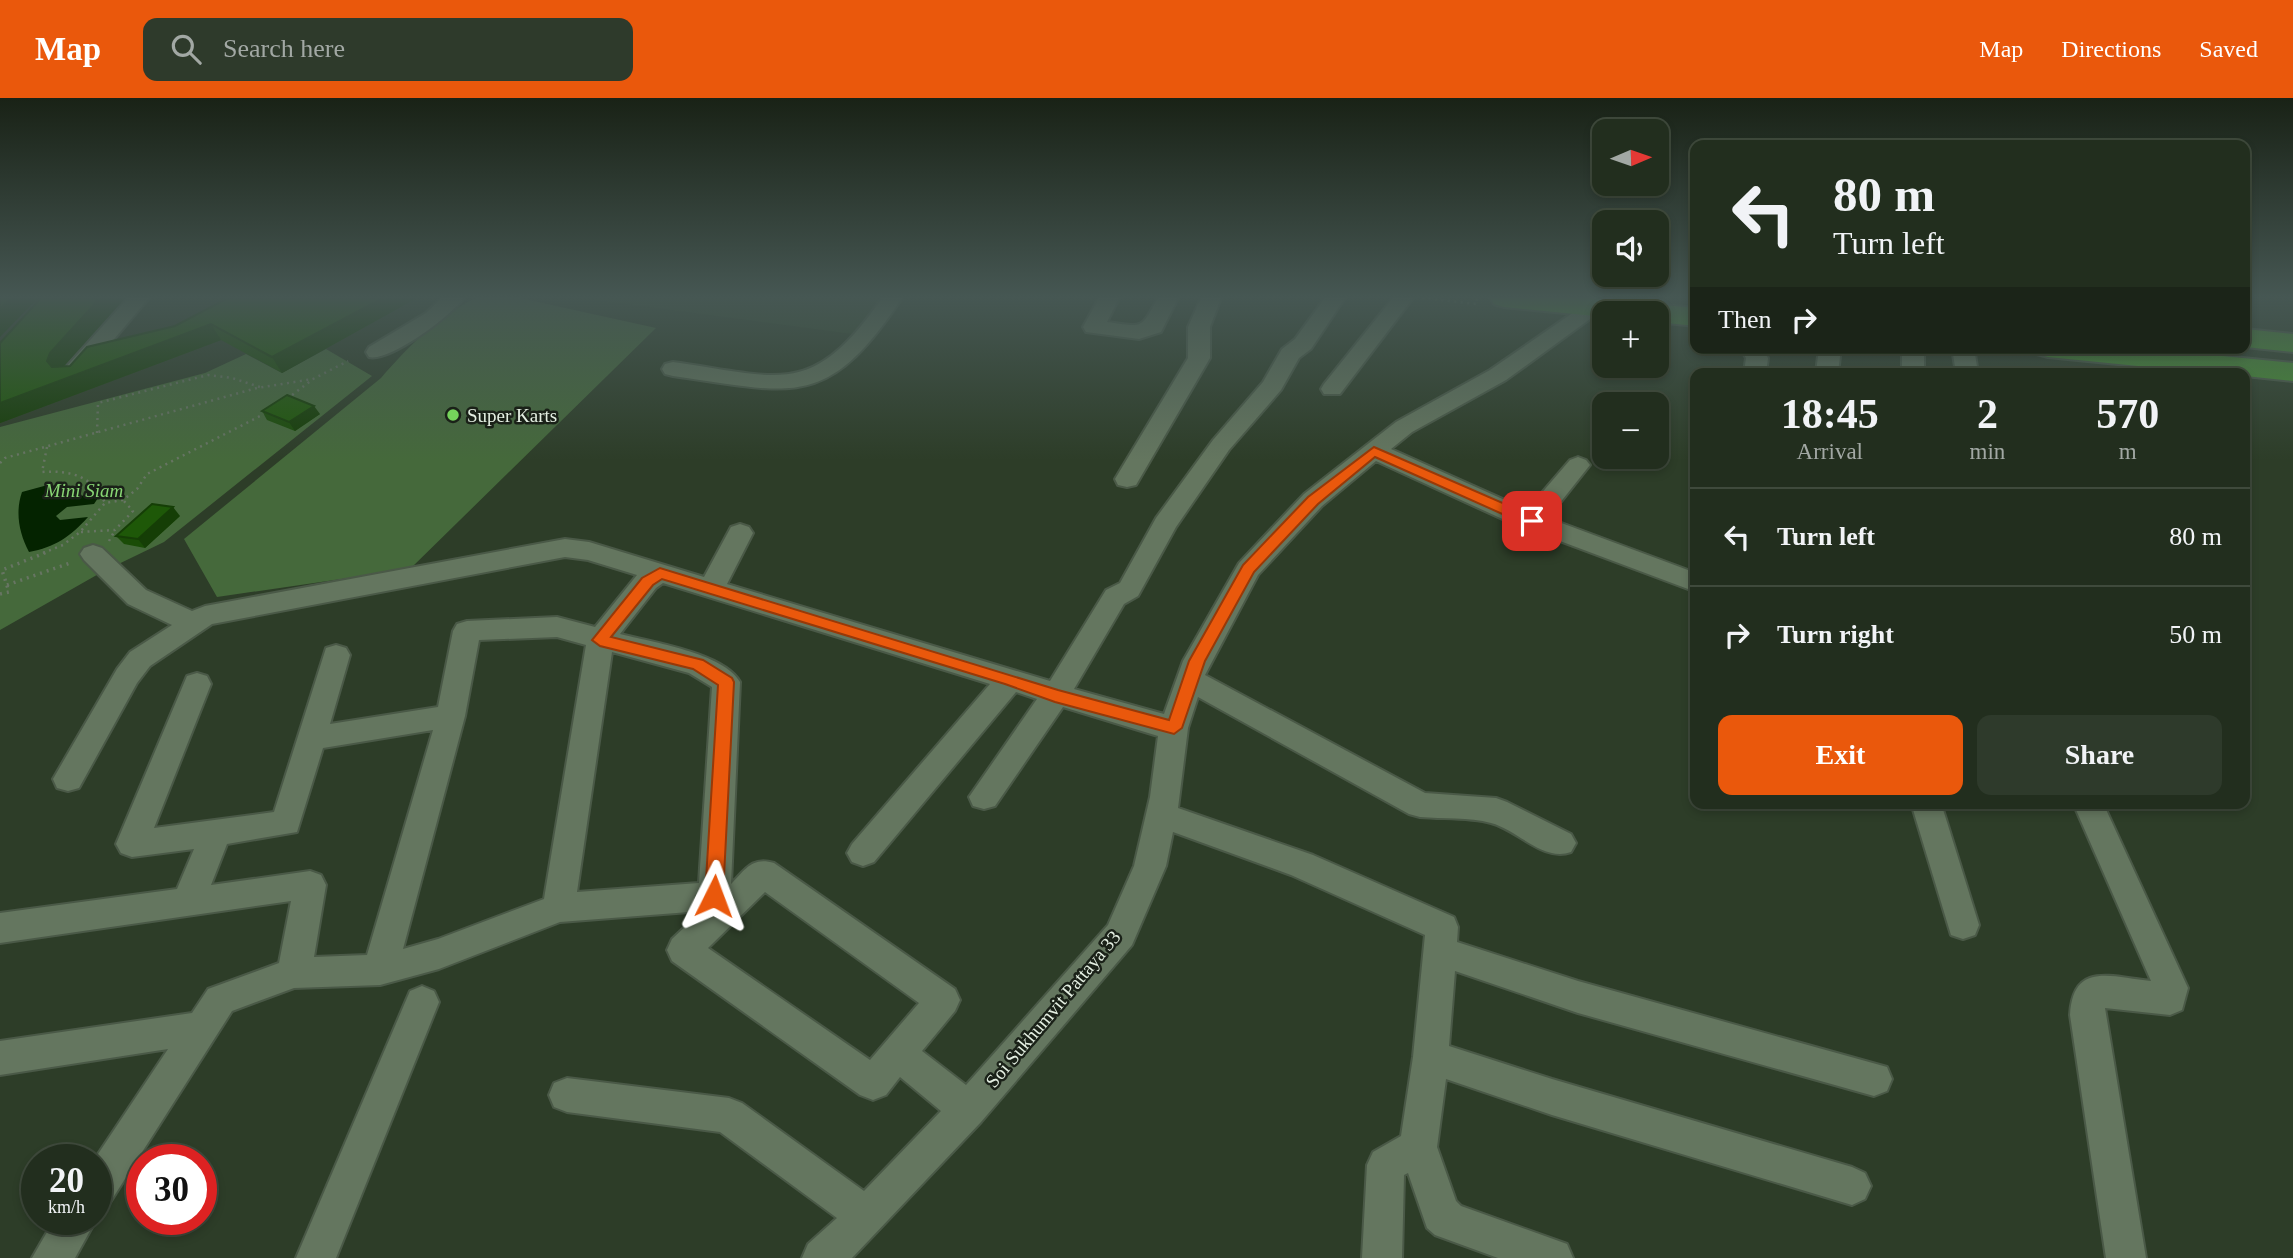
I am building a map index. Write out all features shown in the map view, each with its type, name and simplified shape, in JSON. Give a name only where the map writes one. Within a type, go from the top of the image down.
[{"type":"highway","points":[[2109,354],[2293,372]]},
{"type":"street","points":[[72,375],[92,352]]},
{"type":"street","points":[[89,355],[103,352]]},
{"type":"street","points":[[673,369],[790,384],[806,380],[834,366],[852,352]]},
{"type":"street","points":[[1127,479],[1199,358],[1198,352]]},
{"type":"street","points":[[984,797],[1055,696],[1115,597],[1129,589],[1166,524],[1221,444],[1273,385],[1292,352]]},
{"type":"street","points":[[1332,388],[1360,352]]},
{"type":"street","name":"Soi Sukhumvit Pattaya 33","points":[[846,1243],[1120,935],[1150,866],[1162,815],[1174,728],[1189,679],[1248,569],[1313,500],[1404,427],[1499,376],[1532,352]]},
{"type":"street","points":[[1374,452],[1532,521],[1690,581]]},
{"type":"street","points":[[1532,521],[1578,465]]},
{"type":"street","points":[[711,589],[740,533]]},
{"type":"street","points":[[87,543],[137,597],[194,623]]},
{"type":"street","points":[[68,779],[127,676],[140,659],[205,616],[565,548],[589,551],[1055,696],[1174,728]]},
{"type":"street","points":[[559,908],[600,640],[647,581],[660,573]]},
{"type":"street","points":[[112,1167],[220,1000],[294,973],[380,970],[439,954],[559,908],[714,896],[726,682],[698,665],[558,627],[467,631],[451,716],[380,970]]},
{"type":"street","points":[[197,684],[132,844],[286,823],[336,655]]},
{"type":"street","points":[[1189,679],[1420,804],[1496,811],[1560,843]]},
{"type":"street","points":[[863,853],[1010,680]]},
{"type":"street","points":[[312,738],[451,716]]},
{"type":"street","points":[[1928,809],[1964,925]]},
{"type":"street","points":[[2091,809],[2171,988],[2170,999],[2094,991],[2088,998],[2087,1015],[2126,1258]]},
{"type":"street","points":[[1162,815],[1302,865],[1441,927],[1431,1056],[1418,1147],[1441,1214],[1449,1221],[1553,1258]]},
{"type":"street","points":[[188,902],[215,834]]},
{"type":"street","points":[[763,873],[943,1000],[897,1053],[873,1083],[684,950],[763,873]]},
{"type":"street","points":[[0,928],[310,885],[294,973]]},
{"type":"street","points":[[1440,951],[1578,998],[1874,1079]]},
{"type":"street","points":[[316,1258],[422,1002]]},
{"type":"street","points":[[0,1058],[204,1027]]},
{"type":"street","points":[[897,1053],[968,1109]]},
{"type":"street","points":[[1431,1056],[1552,1097],[1852,1186]]},
{"type":"street","points":[[566,1095],[729,1116],[846,1243]]},
{"type":"street","points":[[1382,1258],[1386,1165],[1418,1147]]},
{"type":"street","points":[[52,1258],[67,1235]]},
{"type":"path","points":[[283,402],[313,379],[348,361]]},
{"type":"path","points":[[97,433],[98,403],[208,375],[232,378],[261,387]]},
{"type":"path","points":[[0,463],[5,458],[261,387],[313,379]]},
{"type":"path","points":[[105,503],[123,500],[137,489],[146,474],[273,410]]},
{"type":"path","points":[[47,446],[42,472],[58,470],[87,478],[101,489],[105,503],[87,543]]},
{"type":"path","points":[[0,594],[9,592],[1,570],[63,545],[106,544],[133,511],[123,500]]},
{"type":"path","points":[[7,586],[115,530]]},
{"type":"green space","name":"Mini Siam","points":[[320,352],[331,352],[372,376],[164,542],[102,572],[0,630],[0,427],[205,373],[246,354],[282,373]]},
{"type":"green space","name":"Super Karts","points":[[405,352],[631,352],[410,569],[217,597],[184,539],[381,378]]},
{"type":"shaded area","points":[[66,485],[65,498],[77,498],[91,492],[98,498],[94,504],[67,507],[56,516],[60,520],[88,517],[61,540],[29,552],[19,522],[22,492],[44,486]]},
{"type":"building","points":[[0,352],[51,352],[47,361],[52,367],[70,366],[82,352],[136,352],[0,403]]},
{"type":"building","points":[[263,352],[281,352],[272,357]]},
{"type":"building","points":[[287,395],[314,406],[289,422],[262,411]]},
{"type":"building","points":[[152,504],[173,507],[138,539],[116,536]]},
{"type":"place","name":"Super Karts","points":[[453,415]]},
{"type":"route","points":[[714,896],[726,682],[698,665],[600,640],[647,581],[660,573],[1055,696],[1174,728],[1197,661],[1248,569],[1313,500],[1374,452],[1532,521]]}]
